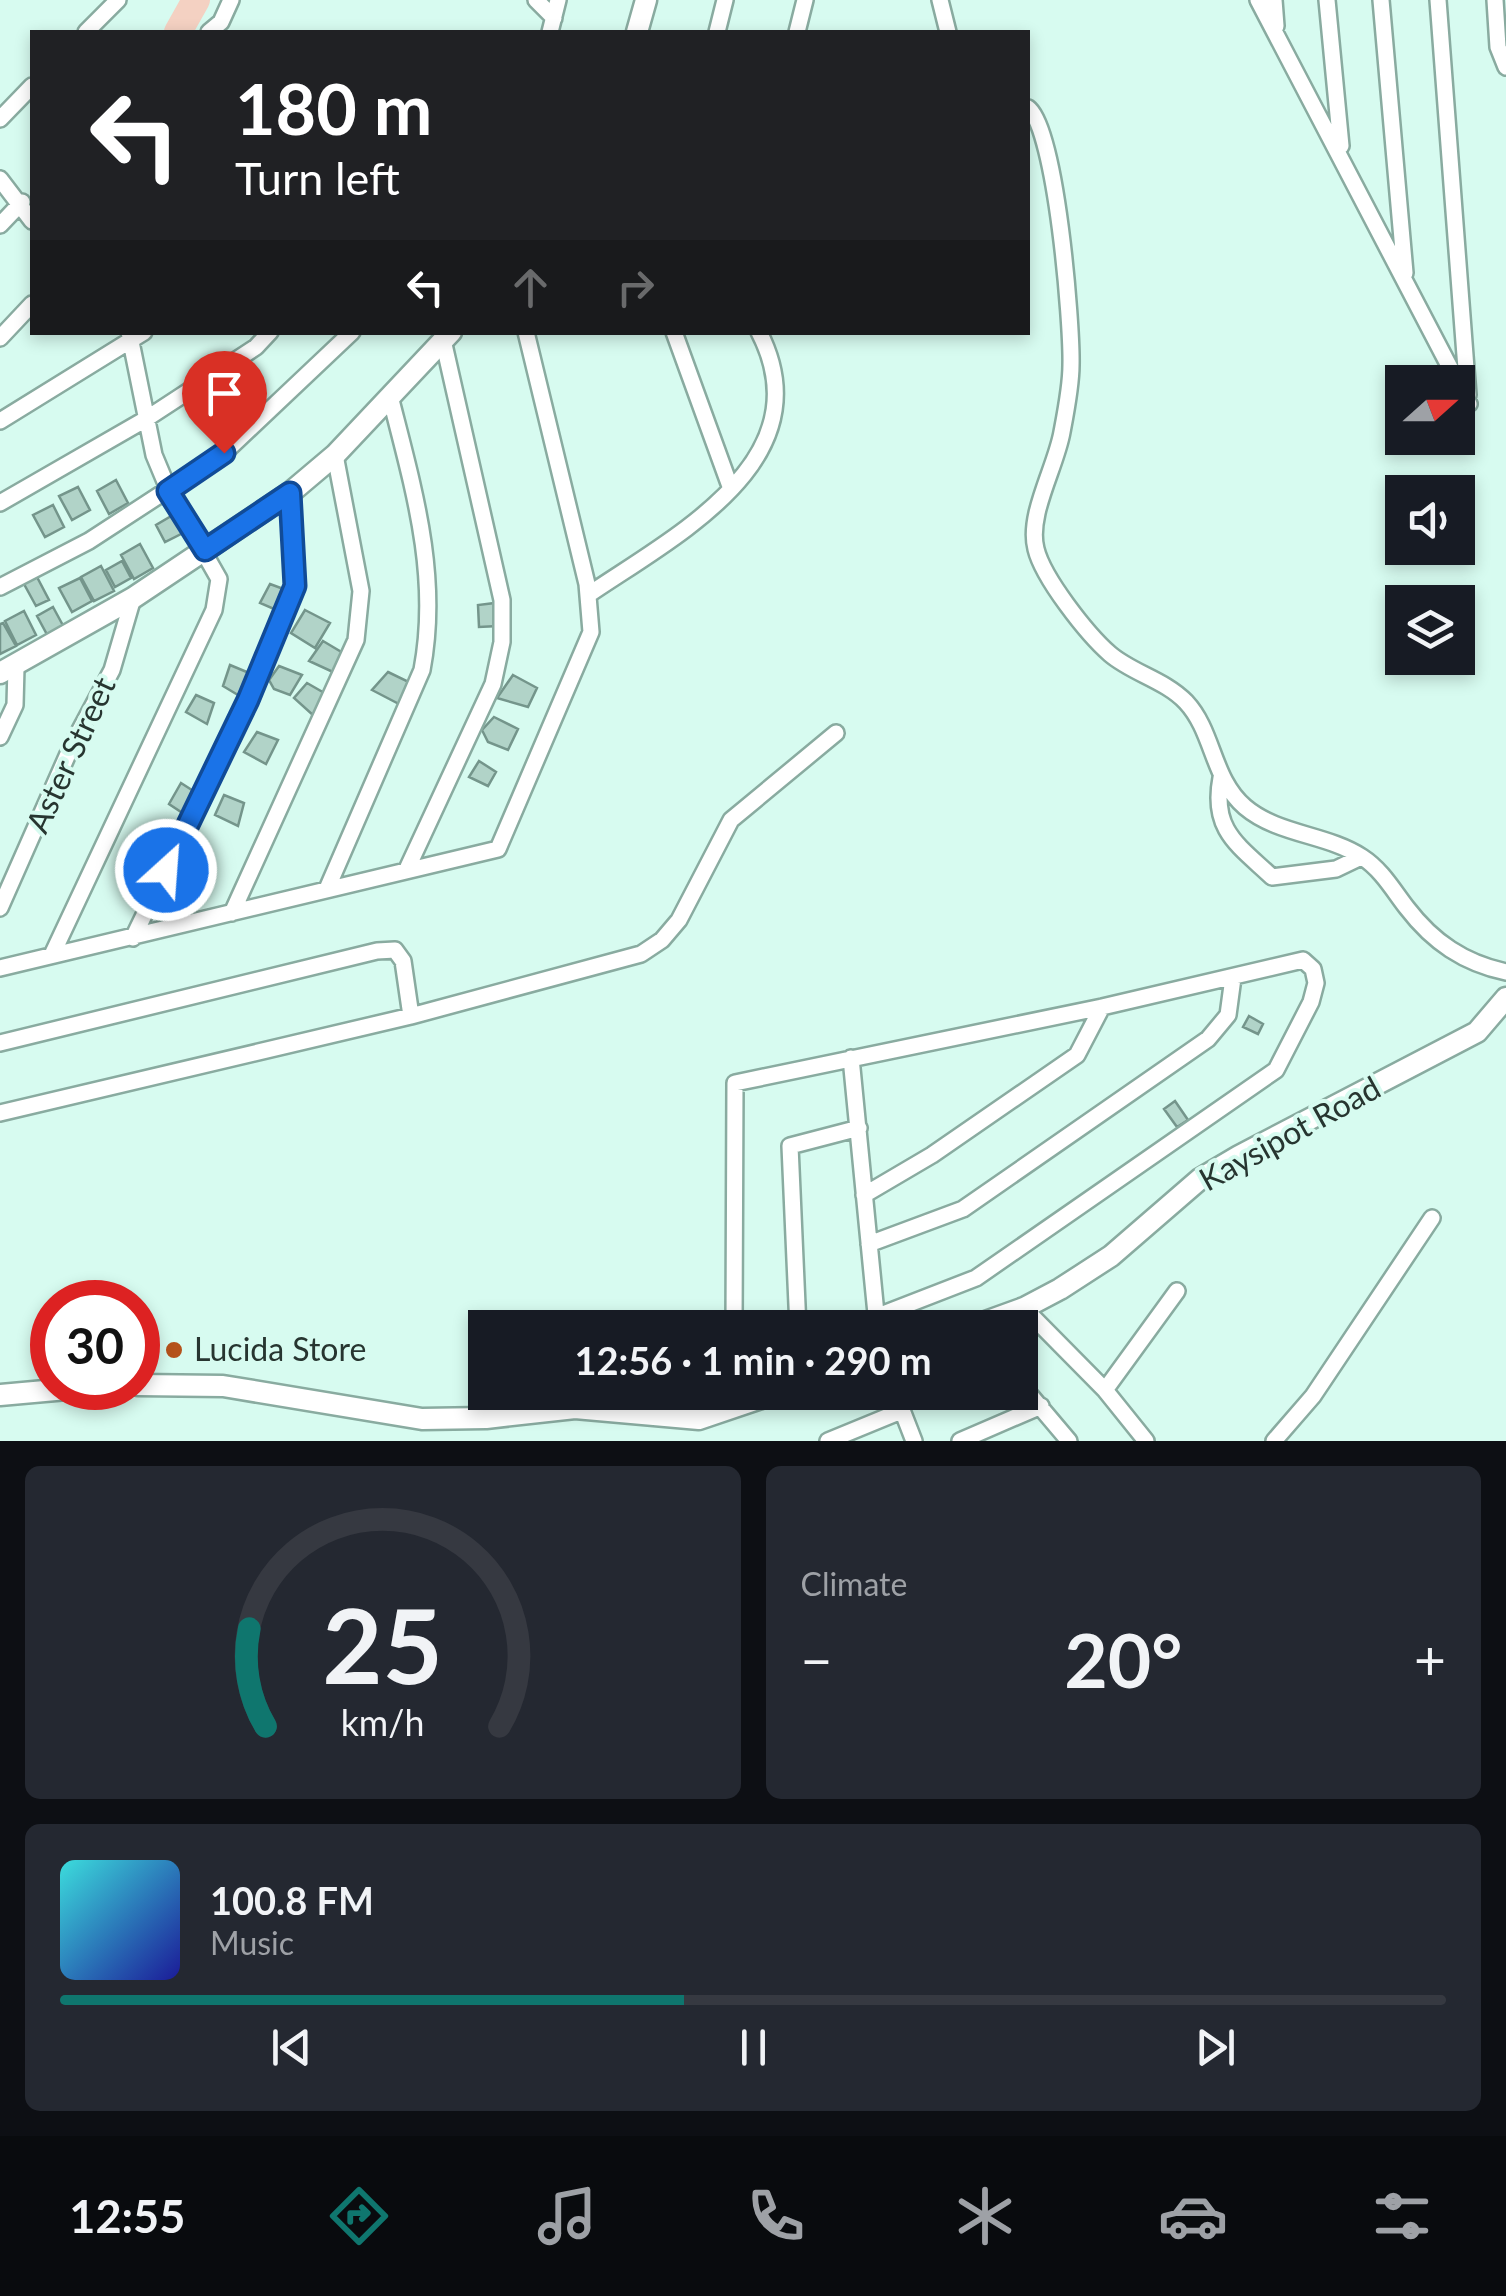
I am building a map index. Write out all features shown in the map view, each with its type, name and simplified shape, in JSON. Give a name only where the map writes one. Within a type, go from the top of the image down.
[{"type":"street","points":[[88,30],[118,0]]},
{"type":"street","points":[[211,30],[221,22],[230,0]]},
{"type":"street","points":[[536,0],[552,25]]},
{"type":"street","points":[[552,25],[558,0]]},
{"type":"street","points":[[638,30],[646,0]]},
{"type":"street","points":[[718,30],[726,0]]},
{"type":"street","points":[[797,30],[805,0]]},
{"type":"street","points":[[940,0],[948,30]]},
{"type":"street","points":[[1258,0],[1342,154],[1469,404],[1438,0]]},
{"type":"street","points":[[1274,0],[1277,35]]},
{"type":"street","points":[[1327,0],[1342,154]]},
{"type":"street","points":[[1382,0],[1406,282]]},
{"type":"street","points":[[1495,0],[1506,67]]},
{"type":"street","points":[[0,119],[30,88]]},
{"type":"street","points":[[1030,110],[1039,118],[1044,133],[1060,224],[1071,365],[1062,432],[1037,522],[1034,546],[1044,571],[1111,655],[1187,703],[1221,778],[1244,807],[1276,825],[1361,856],[1381,872],[1443,947],[1482,966],[1506,972]]},
{"type":"street","points":[[0,180],[22,202],[30,217]]},
{"type":"street","points":[[0,225],[22,202]]},
{"type":"street","points":[[0,338],[30,306]]},
{"type":"street","points":[[0,421],[135,335],[146,419],[168,491],[220,578],[214,610],[52,955]]},
{"type":"street","points":[[0,503],[146,419],[256,347],[267,335]]},
{"type":"street","points":[[0,587],[89,540],[224,453],[349,335]]},
{"type":"street","points":[[0,968],[134,938],[408,867],[498,849],[590,632],[588,595],[527,335]]},
{"type":"street","points":[[675,335],[731,489]]},
{"type":"street","points":[[588,595],[712,510],[761,450],[778,408],[778,377],[760,335]]},
{"type":"street","points":[[408,867],[493,684],[502,642],[502,600],[447,336]]},
{"type":"street","points":[[0,737],[15,705],[8,670],[133,598],[290,493],[335,455],[447,336]]},
{"type":"street","points":[[328,889],[422,670],[429,632],[430,593],[420,512],[390,396]]},
{"type":"street","points":[[232,912],[356,640],[362,591],[335,455]]},
{"type":"street","points":[[134,938],[248,700],[295,586],[290,493]]},
{"type":"street","name":"Aster Street","points":[[0,908],[72,745],[112,670],[133,598]]},
{"type":"street","points":[[0,1113],[411,1016],[641,954],[662,940],[679,920],[731,820],[836,733]]},
{"type":"street","points":[[1221,778],[1217,800],[1226,834],[1272,877],[1336,869],[1361,856]]},
{"type":"street","points":[[0,1043],[377,951],[395,950],[402,960],[411,1016]]},
{"type":"street","points":[[734,1310],[735,1082],[1102,1008],[1303,960],[1313,969],[1316,982],[1311,1002],[1276,1070],[976,1278],[904,1310]]},
{"type":"street","points":[[870,1244],[963,1209],[1208,1038],[1228,1015],[1233,978]]},
{"type":"street","name":"Kaysipot Road","points":[[1018,1310],[1111,1256],[1200,1179],[1477,1032],[1506,998]]},
{"type":"street","points":[[864,1195],[932,1155],[1078,1055],[1102,1008]]},
{"type":"street","points":[[851,1058],[876,1310]]},
{"type":"street","points":[[797,1310],[790,1146],[859,1128]]},
{"type":"street","points":[[1274,1441],[1312,1396],[1432,1218]]},
{"type":"street","points":[[1106,1390],[1177,1291]]},
{"type":"street","points":[[1024,1308],[1106,1390],[1146,1441]]},
{"type":"street","points":[[160,1385],[223,1386],[422,1419],[486,1418],[557,1410]]},
{"type":"street","points":[[0,1395],[30,1392]]},
{"type":"street","points":[[1038,1403],[1069,1441]]},
{"type":"street","points":[[960,1441],[1041,1406]]},
{"type":"street","points":[[596,1410],[699,1420],[728,1410]]},
{"type":"street","points":[[828,1441],[851,1437],[886,1410]]},
{"type":"street","points":[[902,1410],[914,1441]]},
{"type":"building","points":[[116,480],[128,503],[109,514],[97,491]]},
{"type":"building","points":[[78,487],[90,510],[72,520],[59,496]]},
{"type":"building","points":[[53,505],[64,527],[45,537],[33,515]]},
{"type":"building","points":[[173,515],[183,533],[165,542],[156,525]]},
{"type":"building","points":[[140,544],[153,568],[134,579],[121,555]]},
{"type":"building","points":[[122,561],[131,578],[115,587],[106,570]]},
{"type":"building","points":[[101,566],[114,591],[94,601],[81,577]]},
{"type":"building","points":[[37,577],[49,600],[36,606],[24,584]]},
{"type":"building","points":[[80,578],[92,601],[72,612],[59,588]]},
{"type":"building","points":[[270,584],[289,591],[281,612],[260,603]]},
{"type":"building","points":[[495,603],[498,626],[479,627],[478,605]]},
{"type":"building","points":[[53,607],[66,631],[50,640],[37,616]]},
{"type":"building","points":[[305,610],[330,623],[315,648],[291,633]]},
{"type":"building","points":[[24,611],[36,635],[17,645],[5,621]]},
{"type":"building","points":[[3,623],[16,646],[0,654],[0,624]]},
{"type":"building","points":[[323,641],[343,653],[333,672],[309,661]]},
{"type":"building","points":[[230,665],[254,675],[243,698],[223,686]]},
{"type":"building","points":[[279,666],[302,675],[290,695],[274,689],[269,680]]},
{"type":"building","points":[[388,672],[411,683],[401,705],[372,690]]},
{"type":"building","points":[[513,675],[537,688],[528,707],[497,698]]},
{"type":"building","points":[[307,683],[326,694],[314,716],[294,698]]},
{"type":"building","points":[[196,695],[214,703],[207,724],[186,712]]},
{"type":"building","points":[[494,717],[518,729],[508,750],[488,742],[482,730]]},
{"type":"building","points":[[257,732],[278,740],[266,764],[244,752]]},
{"type":"building","points":[[479,761],[496,772],[488,786],[469,777]]},
{"type":"building","points":[[181,783],[198,794],[187,816],[169,804]]},
{"type":"building","points":[[224,795],[244,803],[238,826],[215,815]]},
{"type":"building","points":[[1249,1016],[1263,1024],[1258,1034],[1243,1027]]},
{"type":"building","points":[[1175,1101],[1188,1120],[1177,1127],[1164,1109]]},
{"type":"waterway","points":[[179,30],[196,0]]},
{"type":"place","name":"Lucida Store","points":[[174,1350]]},
{"type":"route","points":[[166,870],[248,700],[295,586],[290,493],[205,550],[168,491],[224,453]]}]
